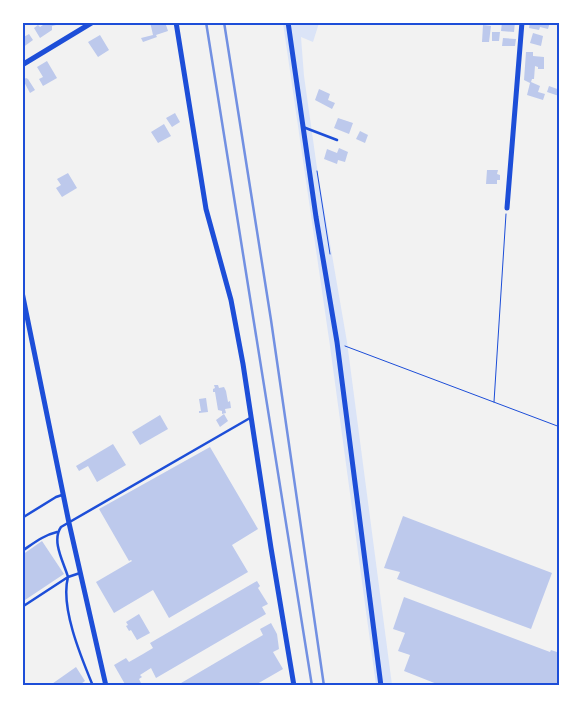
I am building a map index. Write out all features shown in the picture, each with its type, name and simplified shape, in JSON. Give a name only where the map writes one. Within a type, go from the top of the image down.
[{"type":"street","points":[[22,65],[94,22]]},
{"type":"street","points":[[176,22],[206,209],[231,300],[252,417],[294,686]]},
{"type":"street","points":[[288,22],[302,127],[338,342],[381,686]]},
{"type":"street","points":[[506,208],[522,22]]},
{"type":"street","points":[[22,292],[63,495],[106,686]]},
{"type":"lane","points":[[302,127],[337,140]]},
{"type":"lane","points":[[22,551],[37,540],[57,532],[60,528],[252,417]]},
{"type":"lane","points":[[22,518],[56,497],[63,495]]},
{"type":"lane","points":[[57,532],[57,542],[68,577],[66,586],[73,632],[93,686]]},
{"type":"lane","points":[[22,606],[68,577],[80,573]]},
{"type":"path","points":[[494,403],[506,208]]},
{"type":"path","points":[[338,342],[560,427]]},
{"type":"shaded area","points":[[283,23],[319,23],[313,42],[301,37],[304,76],[317,168],[347,342],[392,685],[376,685],[330,346]]},
{"type":"building","points":[[42,22],[56,22],[56,25],[52,26],[52,30],[40,38],[34,28],[38,25],[40,27],[43,25]]},
{"type":"building","points":[[150,22],[165,22],[168,31],[143,42],[141,38],[153,35]]},
{"type":"building","points":[[502,22],[515,22],[514,32],[501,31]]},
{"type":"building","points":[[530,22],[550,22],[548,29],[540,27],[539,30],[529,28]]},
{"type":"building","points":[[483,25],[491,26],[489,42],[482,42]]},
{"type":"building","points":[[492,32],[500,32],[499,41],[492,41]]},
{"type":"building","points":[[533,33],[543,36],[541,46],[530,43]]},
{"type":"building","points":[[29,34],[33,40],[22,48],[22,38]]},
{"type":"building","points":[[100,35],[109,50],[98,57],[88,42]]},
{"type":"building","points":[[503,38],[516,39],[515,46],[502,46]]},
{"type":"building","points":[[526,52],[533,52],[533,56],[544,57],[544,69],[538,69],[535,66],[534,79],[531,82],[540,86],[538,92],[545,94],[543,100],[527,95],[530,83],[524,80]]},
{"type":"building","points":[[47,61],[57,78],[43,86],[39,79],[43,77],[37,67]]},
{"type":"building","points":[[26,78],[35,90],[30,93],[23,80]]},
{"type":"building","points":[[549,86],[560,90],[559,96],[547,92]]},
{"type":"building","points":[[319,89],[330,94],[328,100],[335,103],[332,109],[315,100]]},
{"type":"building","points":[[175,113],[180,122],[172,127],[166,118]]},
{"type":"building","points":[[338,118],[353,123],[349,134],[334,128]]},
{"type":"building","points":[[164,124],[171,136],[158,143],[151,132]]},
{"type":"building","points":[[360,131],[368,135],[365,143],[356,139]]},
{"type":"building","points":[[339,148],[348,152],[345,162],[338,160],[337,164],[324,159],[327,149],[337,153]]},
{"type":"building","points":[[487,170],[498,170],[497,174],[500,175],[500,180],[497,180],[497,184],[486,184]]},
{"type":"building","points":[[68,173],[77,188],[62,197],[56,188],[61,185],[57,179]]},
{"type":"building","points":[[214,385],[218,385],[219,388],[224,387],[226,391],[231,408],[225,409],[226,413],[222,414],[222,411],[218,410],[215,392],[213,392]]},
{"type":"building","points":[[206,398],[208,412],[199,413],[201,411],[199,399]]},
{"type":"building","points":[[224,414],[228,421],[220,427],[216,420]]},
{"type":"building","points":[[160,415],[168,429],[140,445],[132,432]]},
{"type":"building","points":[[113,444],[126,465],[97,482],[88,466],[79,471],[76,466]]},
{"type":"building","points":[[210,447],[258,529],[232,545],[248,572],[169,618],[153,590],[114,613],[96,582],[132,561],[129,561],[99,509]]},
{"type":"building","points":[[403,516],[552,573],[531,629],[397,579],[400,572],[384,568]]},
{"type":"building","points":[[42,541],[64,574],[22,602],[22,555]]},
{"type":"building","points":[[257,581],[260,586],[258,588],[268,604],[262,607],[266,614],[156,678],[151,668],[140,675],[142,677],[139,679],[141,683],[136,686],[126,686],[114,665],[126,658],[129,662],[143,654],[153,648],[150,643]]},
{"type":"building","points":[[404,597],[550,652],[551,650],[560,653],[560,686],[442,686],[404,671],[410,655],[398,651],[405,633],[393,629]]},
{"type":"building","points":[[139,614],[150,633],[137,640],[131,630],[129,631],[126,622]]},
{"type":"building","points":[[271,623],[277,634],[279,649],[273,652],[283,669],[257,684],[258,686],[176,686],[263,635],[260,629]]},
{"type":"building","points":[[76,667],[85,681],[78,686],[49,686]]},
{"type":"railway","points":[[206,22],[312,686]]},
{"type":"railway","points":[[224,22],[271,320],[324,686]]}]
